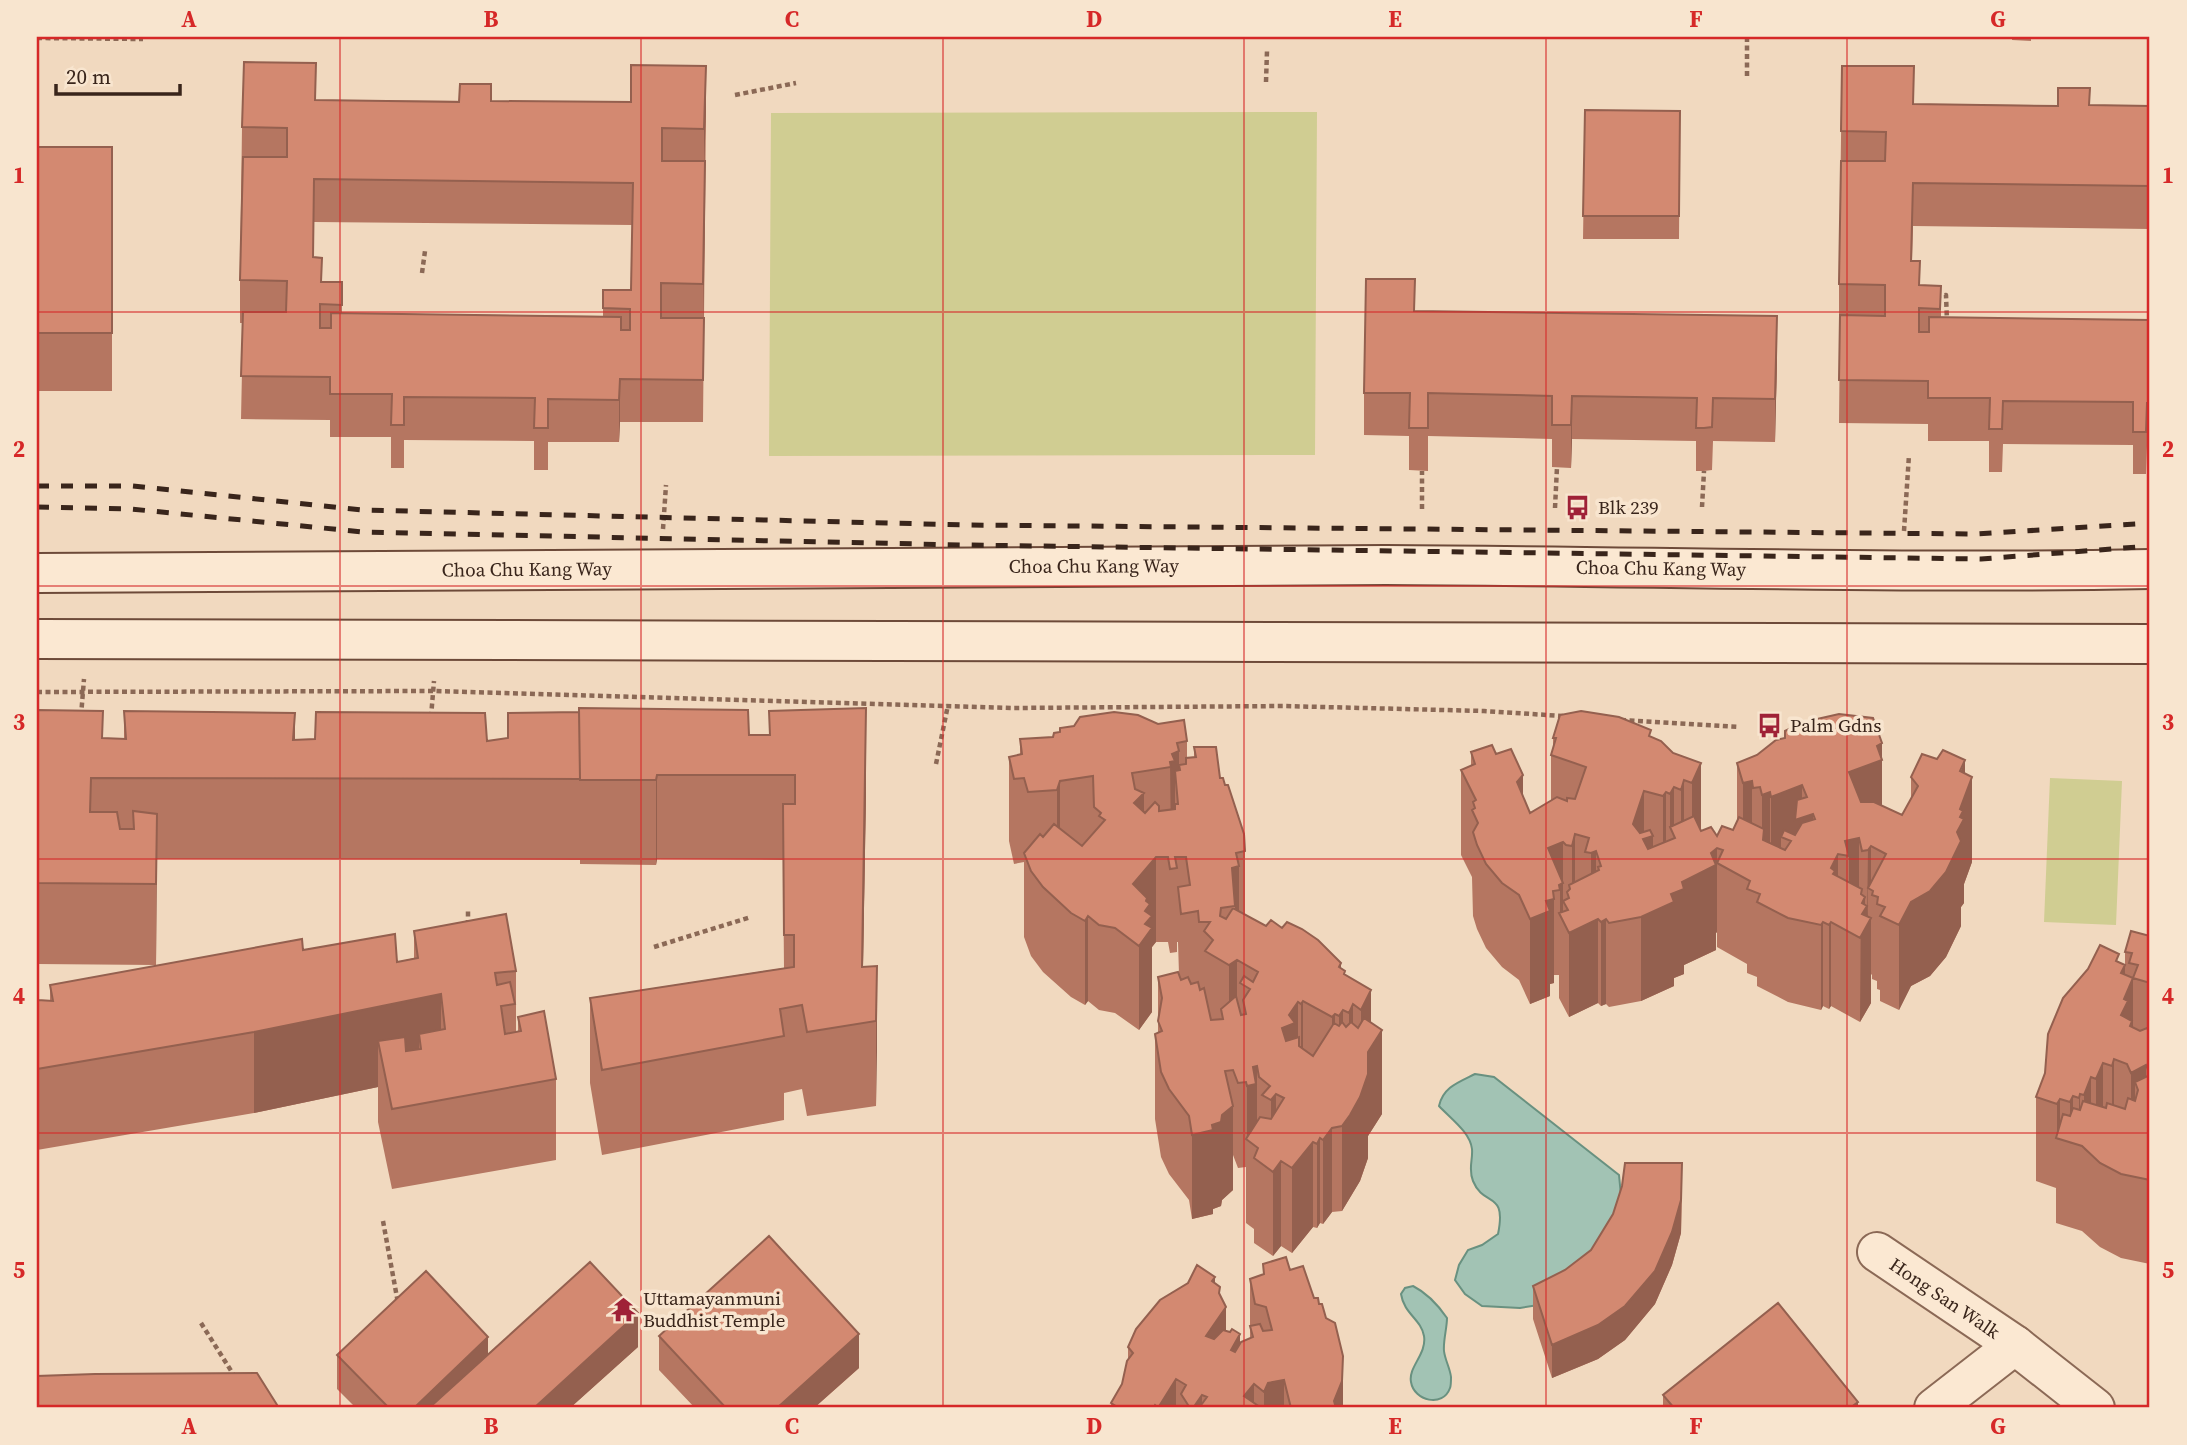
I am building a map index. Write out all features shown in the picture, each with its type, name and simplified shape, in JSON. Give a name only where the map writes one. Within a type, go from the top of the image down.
[{"type":"main road","name":"Choa Chu Kang Way","points":[[37,573],[1049,565],[1395,565],[2003,572],[2150,569]]},
{"type":"main road","points":[[37,639],[2150,644]]},
{"type":"main road","name":"Hong San Walk","points":[[1877,1252],[2015,1345],[2095,1408]]},
{"type":"main road","name":"Hong San Walk","points":[[1934,1408],[2015,1345]]},
{"type":"path","points":[[1747,37],[1747,76]]},
{"type":"path","points":[[37,38],[143,39]]},
{"type":"path","points":[[1266,51],[1266,82]]},
{"type":"path","points":[[735,95],[796,83]]},
{"type":"path","points":[[422,273],[425,251]]},
{"type":"path","points":[[1925,296],[1946,295],[1947,329]]},
{"type":"path","points":[[1907,492],[1909,455]]},
{"type":"path","points":[[1555,508],[1557,467]]},
{"type":"path","points":[[1422,471],[1422,509]]},
{"type":"path","points":[[1702,507],[1704,471]]},
{"type":"path","points":[[663,526],[666,485]]},
{"type":"path","points":[[37,692],[434,691],[1011,708],[1283,706],[1484,711],[1564,716]]},
{"type":"path","points":[[430,728],[433,703]]},
{"type":"path","points":[[936,764],[948,705]]},
{"type":"path","points":[[80,720],[81,709]]},
{"type":"path","points":[[1618,719],[1739,727]]},
{"type":"path","points":[[468,910],[468,930]]},
{"type":"path","points":[[654,947],[751,917]]},
{"type":"path","points":[[383,1221],[398,1304]]},
{"type":"path","points":[[201,1323],[240,1385]]},
{"type":"shaded area","points":[[1317,112],[1315,455],[769,456],[771,113]]},
{"type":"shaded area","points":[[2050,778],[2122,781],[2116,925],[2044,922]]},
{"type":"shaded area","points":[[1475,1074],[1494,1077],[1619,1175],[1622,1206],[1611,1244],[1551,1303],[1520,1308],[1482,1306],[1465,1294],[1455,1280],[1459,1265],[1468,1250],[1482,1245],[1498,1234],[1500,1220],[1497,1205],[1478,1189],[1473,1181],[1472,1149],[1468,1137],[1439,1106],[1448,1090]]},
{"type":"shaded area","points":[[1413,1286],[1432,1300],[1447,1318],[1444,1351],[1451,1386],[1446,1394],[1435,1400],[1417,1394],[1411,1382],[1412,1371],[1424,1343],[1420,1325],[1405,1307],[1401,1294],[1405,1288]]},
{"type":"building","points":[[244,62],[316,63],[315,100],[459,102],[460,84],[491,84],[491,101],[631,102],[631,65],[706,66],[704,129],[662,128],[662,161],[705,161],[703,284],[661,283],[661,318],[704,318],[703,380],[620,379],[619,400],[548,399],[548,428],[534,428],[535,398],[404,397],[404,425],[391,425],[392,394],[330,394],[330,377],[241,376],[243,312],[286,312],[287,281],[240,280],[243,157],[287,157],[287,128],[242,127]],"holes":[[[314,179],[633,183],[631,290],[603,290],[603,308],[630,309],[630,330],[621,330],[621,317],[331,313],[331,328],[320,328],[320,304],[342,305],[342,282],[321,282],[322,258],[313,257]]]},
{"type":"building","points":[[1842,66],[1914,66],[1913,104],[2058,106],[2058,88],[2090,88],[2089,105],[2150,106],[2150,186],[1913,183],[1911,261],[1920,261],[1919,285],[1941,286],[1940,309],[1919,308],[1919,332],[1929,332],[1929,317],[2150,320],[2150,403],[2147,403],[2146,432],[2133,432],[2133,402],[2003,401],[2002,429],[1989,429],[1990,398],[1928,398],[1928,381],[1839,380],[1840,315],[1885,316],[1885,285],[1839,284],[1841,161],[1885,161],[1886,132],[1841,131]]},
{"type":"building","points":[[1585,110],[1680,111],[1679,216],[1583,216]]},
{"type":"building","points":[[37,147],[112,147],[112,333],[37,333]]},
{"type":"building","points":[[1366,279],[1415,279],[1414,311],[1777,316],[1775,399],[1713,398],[1712,427],[1696,428],[1697,398],[1572,396],[1571,425],[1552,425],[1552,396],[1428,393],[1428,428],[1409,428],[1410,393],[1364,393]]},
{"type":"building","points":[[579,708],[748,710],[749,735],[770,735],[769,711],[866,708],[862,967],[877,966],[876,1021],[807,1032],[802,1005],[780,1009],[784,1036],[602,1070],[590,998],[794,967],[794,935],[784,935],[783,804],[795,804],[795,775],[657,775],[656,780],[580,780]]},
{"type":"building","points":[[37,710],[103,711],[102,738],[126,739],[124,711],[295,713],[293,740],[315,739],[316,712],[485,713],[487,741],[508,738],[508,713],[579,712],[580,779],[91,778],[90,812],[117,812],[120,829],[134,829],[133,811],[157,814],[156,884],[37,883]]},
{"type":"building","points":[[1581,711],[1619,717],[1651,730],[1649,736],[1661,741],[1673,753],[1701,763],[1692,783],[1684,780],[1681,790],[1674,787],[1670,794],[1666,792],[1663,796],[1644,791],[1633,824],[1640,833],[1650,830],[1653,836],[1643,839],[1648,849],[1675,838],[1670,827],[1694,816],[1701,831],[1711,827],[1717,836],[1722,826],[1733,830],[1739,817],[1764,829],[1763,840],[1785,850],[1791,841],[1781,837],[1784,830],[1795,835],[1802,823],[1815,819],[1813,814],[1795,820],[1797,800],[1807,797],[1802,785],[1771,797],[1770,792],[1762,795],[1760,787],[1753,788],[1752,781],[1743,783],[1737,763],[1757,755],[1776,740],[1785,738],[1785,731],[1804,722],[1839,714],[1873,718],[1882,743],[1877,746],[1882,760],[1849,772],[1861,802],[1874,802],[1902,815],[1918,786],[1911,777],[1922,754],[1937,759],[1943,750],[1965,760],[1960,771],[1972,777],[1960,809],[1963,811],[1960,817],[1964,819],[1957,832],[1961,841],[1946,872],[1930,891],[1911,902],[1899,925],[1880,916],[1885,907],[1877,904],[1878,897],[1872,895],[1873,891],[1868,888],[1886,854],[1871,846],[1862,851],[1859,838],[1845,841],[1849,856],[1838,854],[1831,868],[1835,871],[1833,874],[1862,889],[1861,894],[1865,897],[1862,903],[1867,906],[1862,914],[1871,918],[1860,938],[1831,922],[1829,925],[1823,922],[1821,925],[1788,918],[1757,902],[1760,894],[1747,889],[1750,881],[1717,863],[1723,850],[1717,848],[1711,853],[1716,865],[1682,882],[1684,889],[1671,894],[1674,902],[1641,917],[1609,923],[1606,919],[1601,922],[1598,919],[1569,933],[1559,913],[1568,910],[1563,901],[1569,898],[1569,885],[1599,870],[1598,867],[1601,866],[1596,851],[1585,852],[1589,838],[1575,834],[1572,846],[1563,842],[1548,848],[1563,883],[1559,885],[1560,890],[1553,891],[1554,899],[1546,901],[1550,911],[1530,919],[1519,895],[1502,883],[1486,864],[1477,845],[1473,832],[1478,823],[1472,810],[1476,800],[1461,770],[1475,764],[1471,752],[1492,745],[1496,754],[1511,749],[1523,775],[1517,782],[1530,813],[1557,797],[1567,801],[1567,798],[1575,799],[1586,767],[1551,755],[1560,715]]},
{"type":"building","points":[[1114,712],[1138,715],[1158,724],[1184,720],[1187,741],[1177,743],[1179,751],[1172,754],[1175,761],[1170,762],[1171,767],[1132,773],[1135,789],[1144,793],[1134,803],[1145,813],[1155,802],[1159,811],[1175,809],[1175,804],[1178,804],[1175,771],[1180,770],[1179,765],[1186,764],[1186,758],[1196,757],[1194,747],[1216,747],[1220,778],[1228,785],[1244,834],[1245,851],[1236,853],[1239,866],[1232,868],[1235,906],[1221,908],[1220,916],[1226,919],[1233,908],[1266,926],[1271,920],[1282,928],[1287,922],[1302,929],[1318,940],[1341,963],[1339,967],[1345,971],[1344,974],[1371,990],[1361,1010],[1353,1004],[1349,1013],[1343,1010],[1339,1016],[1335,1014],[1332,1017],[1303,1001],[1301,1004],[1298,1002],[1289,1015],[1295,1023],[1282,1028],[1286,1041],[1299,1037],[1299,1046],[1313,1056],[1334,1023],[1339,1026],[1342,1022],[1346,1027],[1351,1022],[1358,1028],[1364,1018],[1382,1030],[1368,1052],[1368,1074],[1350,1115],[1342,1126],[1332,1128],[1323,1140],[1320,1138],[1317,1144],[1313,1142],[1292,1168],[1281,1161],[1273,1172],[1254,1158],[1258,1148],[1246,1139],[1260,1117],[1271,1119],[1284,1098],[1276,1094],[1271,1100],[1262,1095],[1270,1086],[1259,1077],[1257,1066],[1253,1067],[1256,1084],[1247,1086],[1246,1082],[1238,1083],[1233,1070],[1225,1071],[1233,1106],[1222,1115],[1221,1122],[1212,1125],[1213,1130],[1192,1135],[1189,1116],[1169,1089],[1161,1072],[1155,1034],[1162,1031],[1158,1021],[1162,998],[1158,977],[1178,972],[1181,980],[1188,977],[1191,984],[1198,982],[1200,990],[1204,988],[1211,1020],[1223,1019],[1221,1009],[1236,996],[1241,1015],[1246,1014],[1243,1000],[1250,989],[1240,983],[1244,976],[1253,982],[1258,972],[1237,960],[1229,965],[1205,951],[1213,940],[1204,931],[1210,922],[1199,922],[1198,911],[1181,914],[1178,887],[1190,885],[1186,857],[1175,857],[1177,868],[1170,869],[1168,857],[1156,857],[1133,884],[1147,898],[1146,901],[1150,904],[1145,911],[1152,916],[1145,924],[1152,928],[1139,946],[1115,928],[1099,925],[1088,916],[1085,921],[1071,913],[1043,887],[1031,871],[1024,853],[1040,834],[1043,837],[1054,824],[1082,846],[1105,820],[1094,807],[1093,776],[1060,781],[1057,790],[1028,792],[1024,778],[1014,779],[1009,757],[1022,754],[1020,739],[1053,737],[1054,733],[1060,732],[1060,728],[1074,726],[1080,717]]},
{"type":"building","points":[[506,914],[516,971],[495,973],[497,985],[510,982],[515,1004],[501,1006],[505,1034],[521,1031],[518,1017],[544,1011],[556,1079],[392,1109],[378,1041],[405,1037],[406,1051],[421,1049],[419,1034],[445,1029],[441,994],[254,1032],[37,1069],[37,977],[38,1000],[53,1001],[50,985],[302,939],[303,950],[395,934],[397,962],[418,958],[414,931]]},
{"type":"building","points":[[2131,931],[2150,936],[2150,983],[2133,978],[2138,965],[2129,963],[2132,953],[2125,952]]},
{"type":"building","points":[[2100,945],[2119,954],[2116,961],[2125,965],[2121,973],[2133,978],[2124,999],[2128,1001],[2121,1015],[2132,1021],[2130,1026],[2140,1031],[2147,1028],[2150,1033],[2150,1075],[2146,1065],[2131,1073],[2127,1064],[2114,1059],[2112,1066],[2103,1063],[2096,1079],[2091,1077],[2084,1095],[2080,1094],[2079,1098],[2073,1096],[2070,1102],[2060,1099],[2057,1104],[2036,1097],[2045,1073],[2048,1034],[2063,998],[2088,969]]},
{"type":"building","points":[[2150,1075],[2150,1180],[2121,1174],[2100,1163],[2082,1146],[2056,1138],[2063,1114],[2070,1116],[2073,1108],[2080,1110],[2083,1101],[2106,1108],[2107,1103],[2125,1109],[2128,1098],[2135,1101],[2138,1090],[2135,1082]]},
{"type":"building","points":[[1625,1163],[1682,1163],[1681,1200],[1672,1232],[1655,1271],[1625,1306],[1598,1325],[1552,1345],[1533,1286],[1565,1270],[1591,1250],[1613,1214],[1622,1186]]},
{"type":"building","points":[[769,1236],[859,1334],[777,1408],[726,1408],[659,1336]]},
{"type":"building","points":[[1286,1257],[1290,1270],[1303,1266],[1314,1298],[1318,1298],[1319,1304],[1322,1304],[1326,1318],[1335,1323],[1343,1356],[1342,1381],[1334,1401],[1336,1408],[1291,1408],[1284,1380],[1268,1383],[1264,1392],[1254,1384],[1244,1396],[1257,1405],[1250,1408],[1199,1408],[1207,1397],[1202,1395],[1193,1408],[1190,1408],[1181,1394],[1186,1385],[1176,1379],[1158,1408],[1155,1405],[1153,1408],[1119,1408],[1111,1403],[1122,1384],[1127,1361],[1133,1353],[1128,1347],[1136,1329],[1160,1300],[1188,1283],[1197,1265],[1215,1277],[1212,1281],[1220,1287],[1219,1293],[1226,1307],[1206,1336],[1214,1339],[1223,1330],[1230,1332],[1232,1329],[1240,1334],[1231,1350],[1235,1352],[1241,1342],[1253,1337],[1250,1326],[1260,1324],[1263,1331],[1272,1330],[1266,1307],[1255,1304],[1250,1279],[1264,1274],[1263,1264]]},
{"type":"building","points":[[590,1262],[638,1313],[534,1408],[429,1408]]},
{"type":"building","points":[[426,1271],[488,1337],[414,1408],[389,1408],[337,1355]]},
{"type":"building","points":[[1778,1303],[1858,1402],[1850,1408],[1674,1408],[1663,1395]]},
{"type":"building","points":[[257,1373],[279,1408],[37,1408],[37,1376]]},
{"type":"railway","points":[[37,486],[132,486],[363,510],[967,525],[1977,534],[2150,523]]},
{"type":"railway","points":[[37,507],[131,509],[363,532],[964,545],[1981,559],[2150,546]]},
{"type":"place","name":"Blk 239","points":[[1578,507]]},
{"type":"place","name":"Palm Gdns","points":[[1770,725]]},
{"type":"place","name":"Uttamayanmuni Buddhist Temple","points":[[623,1309]]}]
